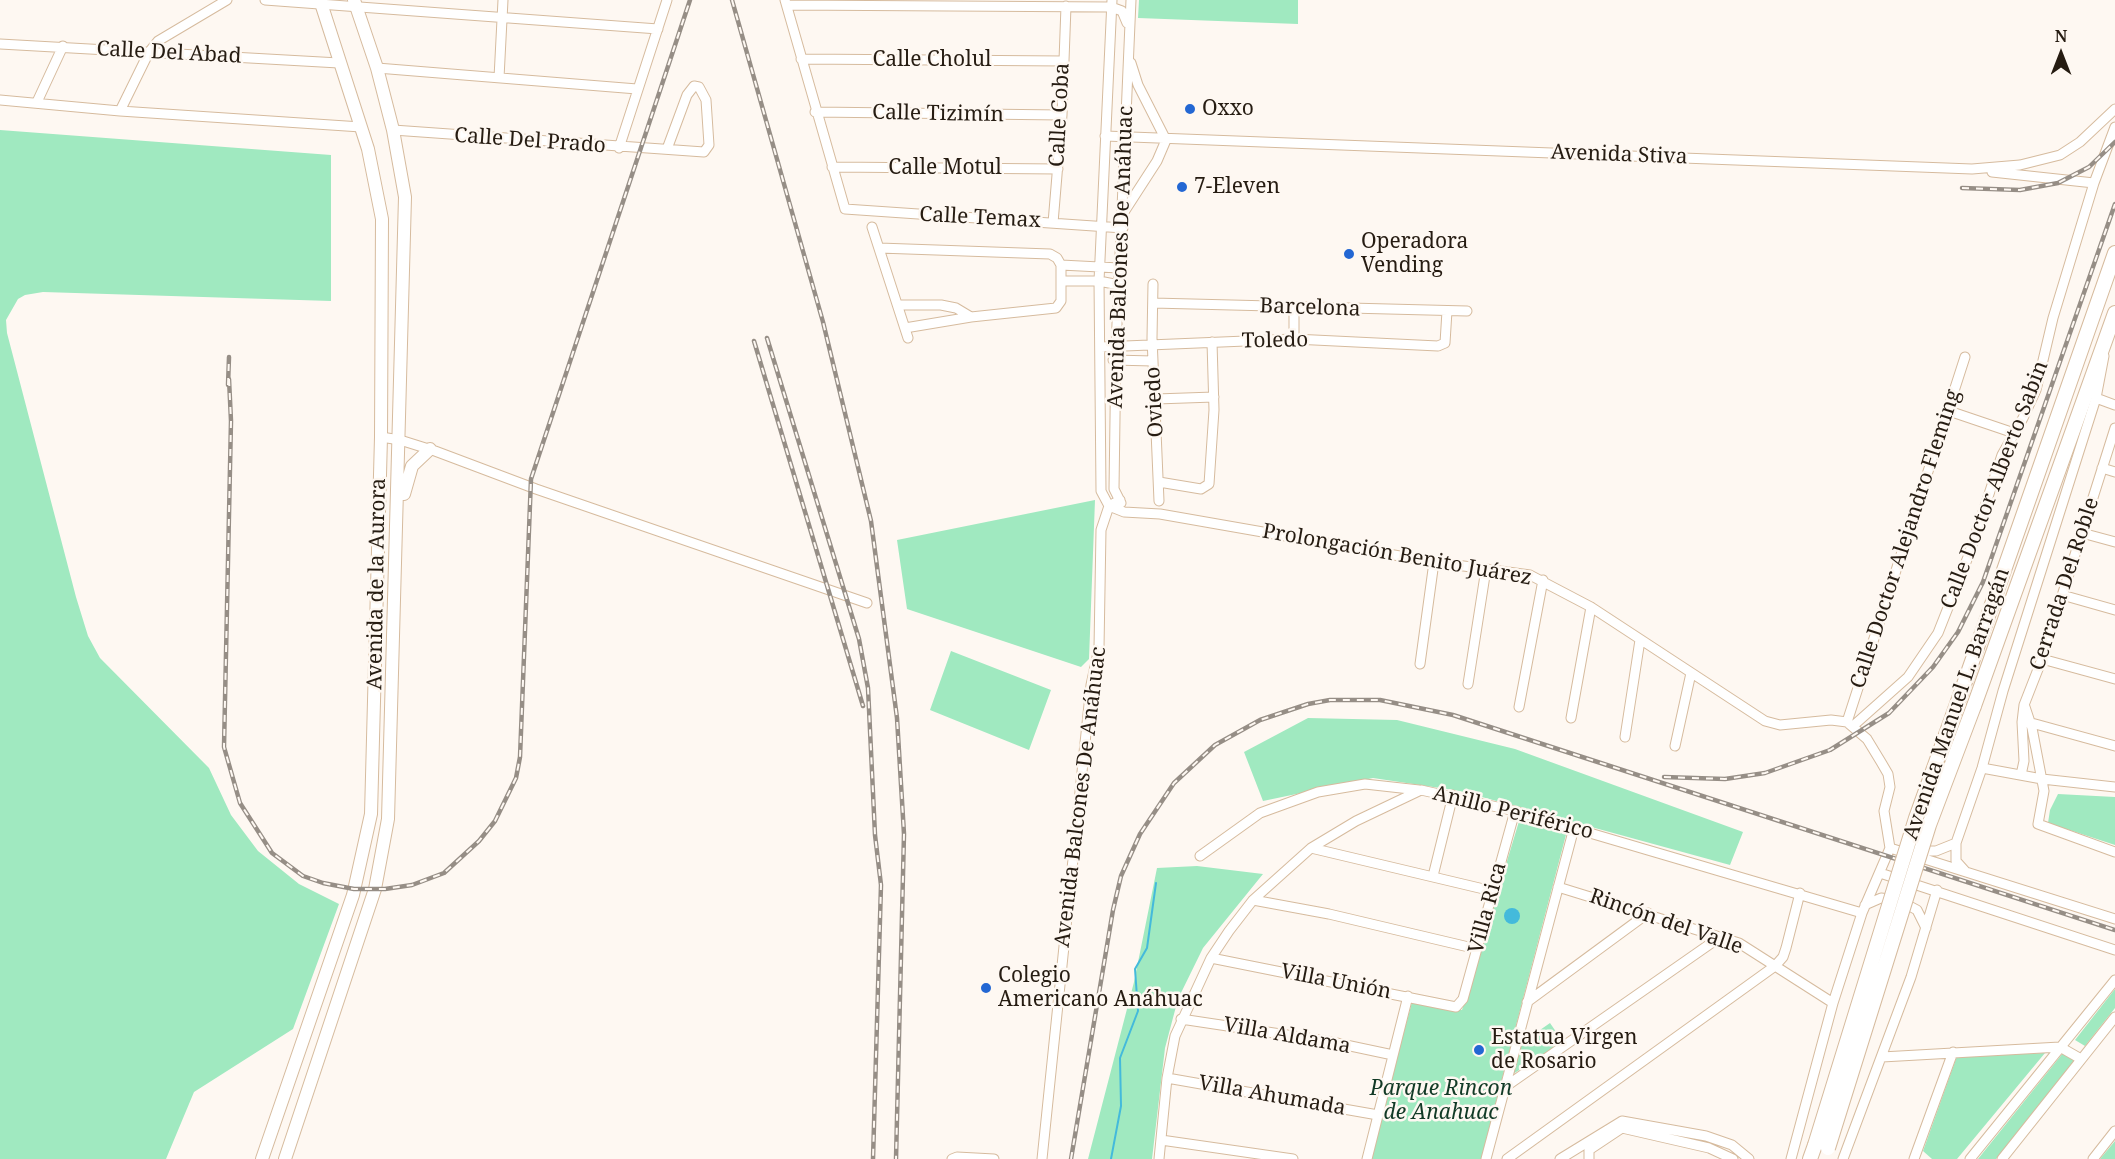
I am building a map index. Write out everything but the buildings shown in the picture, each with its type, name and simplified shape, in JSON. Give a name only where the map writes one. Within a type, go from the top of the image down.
[{"type":"highway","name":"Avenida Manuel L. Barragán","points":[[1823,1151],[1916,819],[2115,253]]},
{"type":"highway","name":"Avenida Manuel L. Barragán","points":[[1810,1159],[1823,1151],[1929,825],[2115,313]]},
{"type":"main road","name":"Avenida de la Aurora","points":[[262,1159],[353,895],[369,832],[381,437],[382,219],[376,180],[321,2]]},
{"type":"main road","name":"Avenida de la Aurora","points":[[285,1159],[375,889],[388,819],[405,215],[403,183],[393,130],[377,68],[355,3]]},
{"type":"main road","points":[[398,521],[410,471],[430,449]]},
{"type":"street","points":[[120,111],[149,52],[174,30],[227,0]]},
{"type":"street","points":[[265,0],[355,3],[658,29]]},
{"type":"street","points":[[499,78],[503,0]]},
{"type":"street","points":[[619,148],[667,0]]},
{"type":"street","name":"Avenida Balcones De Anáhuac","points":[[1119,500],[1114,489],[1116,344],[1123,228],[1131,0]]},
{"type":"street","points":[[832,167],[786,3],[1001,3],[1066,6],[1111,4],[1125,15],[1129,37]]},
{"type":"street","name":"Avenida Balcones De Anáhuac","points":[[1042,1159],[1091,685],[1099,648],[1101,530],[1108,506],[1101,490],[1099,268],[1111,4]]},
{"type":"street","name":"Calle Coba","points":[[1053,223],[1062,116],[1066,6]]},
{"type":"street","name":"Calle Del Abad","points":[[0,45],[63,46],[339,63]]},
{"type":"street","points":[[37,102],[63,46]]},
{"type":"street","points":[[1123,213],[1157,161],[1166,140],[1161,124],[1142,92],[1128,55]]},
{"type":"street","name":"Calle Cholul","points":[[801,59],[1064,61]]},
{"type":"street","points":[[377,68],[637,89]]},
{"type":"street","name":"Calle Del Prado","points":[[393,130],[619,148],[704,152],[709,148],[706,100],[699,87],[692,88],[687,95],[667,149]]},
{"type":"street","points":[[0,100],[120,111],[361,127]]},
{"type":"street","name":"Avenida Stiva","points":[[1105,136],[1972,169],[2019,165],[2060,154],[2080,142],[2115,109]]},
{"type":"street","name":"Calle Tizimín","points":[[815,112],[1062,116]]},
{"type":"street","name":"Calle Doctor Alberto Sabin","points":[[1850,724],[1908,677],[1931,646],[1968,557],[2002,455],[2036,390],[2053,318],[2094,183],[2115,127]]},
{"type":"street","name":"Calle Motul","points":[[832,167],[1058,169]]},
{"type":"street","name":"Calle Temax","points":[[832,167],[841,202],[850,211],[1123,228]]},
{"type":"street","points":[[1972,169],[2094,183]]},
{"type":"street","points":[[872,227],[909,339]]},
{"type":"street","points":[[879,248],[1050,254],[1057,258],[1061,266],[1061,301],[1056,308],[971,317],[905,328]]},
{"type":"street","points":[[1061,266],[1119,268]]},
{"type":"street","points":[[1061,281],[1099,281],[1119,285]]},
{"type":"street","name":"Oviedo","points":[[1153,284],[1152,346],[1159,501]]},
{"type":"street","name":"Barcelona","points":[[1153,303],[1467,311]]},
{"type":"street","points":[[898,305],[941,305],[956,308],[971,317]]},
{"type":"street","points":[[1294,307],[1294,339]]},
{"type":"street","name":"Toledo","points":[[1101,344],[1152,346],[1294,339],[1438,346],[1445,341],[1447,311]]},
{"type":"street","points":[[1965,871],[1956,861],[1956,843],[1982,768],[2003,691],[2096,398],[2106,341]]},
{"type":"street","points":[[1159,482],[1201,489],[1208,486],[1214,396],[1212,342]]},
{"type":"street","name":"Calle Doctor Alejandro Fleming","points":[[1850,724],[1965,357]]},
{"type":"street","points":[[1101,363],[1154,361]]},
{"type":"street","points":[[1156,399],[1214,396]]},
{"type":"street","points":[[2096,398],[2115,405]]},
{"type":"street","points":[[1949,411],[2014,433]]},
{"type":"street","name":"Cerrada Del Roble","points":[[2115,428],[2042,659],[2024,705],[2044,794],[2038,824],[2115,852]]},
{"type":"street","points":[[381,437],[430,449],[536,489],[867,603]]},
{"type":"street","points":[[2102,468],[2115,472]]},
{"type":"street","points":[[1108,506],[1119,500],[1124,512]]},
{"type":"street","name":"Prolongación Benito Juárez","points":[[1108,506],[1124,512],[1160,514],[1486,568],[1543,580],[1591,608],[1771,724],[1850,724]]},
{"type":"street","points":[[2082,533],[2115,542]]},
{"type":"street","points":[[1420,664],[1434,561]]},
{"type":"street","points":[[1468,684],[1486,568]]},
{"type":"street","points":[[1519,707],[1543,580]]},
{"type":"street","points":[[2062,595],[2115,610]]},
{"type":"street","points":[[1571,718],[1591,608]]},
{"type":"street","points":[[1625,737],[1640,640]]},
{"type":"street","points":[[2042,659],[2115,680]]},
{"type":"street","points":[[1676,746],[1691,673]]},
{"type":"street","points":[[2026,722],[2115,746]]},
{"type":"street","name":"Cerrada Del Roble","points":[[2021,775],[2026,722]]},
{"type":"street","points":[[1789,1158],[1833,1003],[1864,909],[1890,848],[1884,811],[1890,787],[1888,774],[1867,739],[1850,724]]},
{"type":"street","points":[[1982,768],[2042,779],[2115,787]]},
{"type":"street","points":[[1200,856],[1260,813],[1318,792],[1365,784],[1421,790]]},
{"type":"street","name":"Anillo Periférico","points":[[1160,1159],[1167,1078],[1174,1036],[1211,958],[1253,900],[1311,848],[1365,816],[1421,790],[1453,795],[1515,811],[1800,893],[1864,909]]},
{"type":"street","points":[[1433,876],[1453,795]]},
{"type":"street","name":"Villa Rica","points":[[1459,1005],[1478,949],[1515,811]]},
{"type":"street","points":[[1486,1159],[1574,828]]},
{"type":"street","points":[[1889,837],[1899,847],[1920,851],[1942,850],[1956,843]]},
{"type":"street","points":[[1311,848],[1492,891]]},
{"type":"street","points":[[1890,848],[2115,920]]},
{"type":"street","points":[[1880,873],[1937,890],[2115,951]]},
{"type":"street","name":"Rincón del Valle","points":[[1558,887],[1739,943],[1833,1003]]},
{"type":"street","points":[[1843,1159],[1882,1057],[1937,890]]},
{"type":"street","points":[[1507,1159],[1775,966],[1784,957],[1800,893]]},
{"type":"street","points":[[1864,909],[1881,898],[1898,900],[1917,910],[1926,928]]},
{"type":"street","points":[[1253,900],[1329,914],[1478,949]]},
{"type":"street","points":[[1527,1002],[1648,913]]},
{"type":"street","points":[[1505,1088],[1720,937]]},
{"type":"street","name":"Villa Unión","points":[[1211,958],[1408,996],[1452,1007],[1459,1005]]},
{"type":"street","points":[[1970,1159],[2115,980]]},
{"type":"street","points":[[1367,1159],[1408,996]]},
{"type":"street","points":[[2002,1159],[2115,1017]]},
{"type":"street","name":"Villa Aldama","points":[[1181,1019],[1326,1041],[1393,1055]]},
{"type":"street","points":[[1882,1057],[2060,1047],[2081,1059]]},
{"type":"street","points":[[1914,1159],[1953,1052]]},
{"type":"street","name":"Villa Ahumada","points":[[1167,1078],[1378,1115]]},
{"type":"street","points":[[1621,1125],[1713,1149],[1733,1159]]},
{"type":"street","points":[[1589,1159],[1589,1150],[1621,1125]]},
{"type":"street","points":[[1566,1157],[1621,1125],[1713,1138],[1732,1145],[1749,1159]]},
{"type":"street","points":[[2093,1159],[2115,1131]]},
{"type":"street","points":[[1713,1138],[1713,1149]]},
{"type":"street","points":[[1161,1140],[1293,1159]]},
{"type":"street","points":[[952,1159],[957,1157],[993,1159]]},
{"type":"green space","points":[[1139,0],[1298,0],[1298,24],[1138,18]]},
{"type":"green space","points":[[0,130],[331,155],[331,301],[43,292],[25,295],[18,299],[6,320],[7,333],[76,597],[88,636],[100,658],[209,768],[231,815],[258,851],[299,884],[339,904],[293,1029],[194,1092],[166,1159],[0,1159]]},
{"type":"green space","points":[[1095,500],[1089,659],[1081,667],[907,609],[897,540]]},
{"type":"green space","points":[[951,651],[1051,690],[1029,750],[930,710]]},
{"type":"green space","points":[[1308,718],[1397,720],[1515,749],[1743,832],[1730,865],[1460,791],[1373,778],[1263,801],[1244,752]]},
{"type":"green space","points":[[2058,794],[2115,797],[2115,845],[2048,823],[2050,810]]},
{"type":"green space","name":"Parque Rincon de Anahuac","points":[[1520,818],[1567,831],[1481,1159],[1370,1159],[1412,1002],[1462,1010]]},
{"type":"green space","points":[[1197,866],[1263,874],[1203,948],[1178,999],[1165,1048],[1152,1159],[1088,1159],[1134,982],[1157,868]]},
{"type":"green space","points":[[2115,989],[2115,1008],[2085,1046],[2075,1040]]},
{"type":"green space","points":[[1550,1023],[1563,1042],[1513,1074],[1520,1044]]},
{"type":"green space","points":[[2045,1053],[1957,1159],[1932,1159],[1923,1151],[1957,1056]]},
{"type":"green space","points":[[2063,1053],[2075,1061],[1996,1159],[1978,1159]]},
{"type":"green space","points":[[2115,1141],[2115,1159],[2100,1159]]},
{"type":"water","points":[[1509,908],[1515,908],[1520,916],[1518,922],[1509,924],[1504,919],[1504,913]]},
{"type":"waterway","points":[[1111,1159],[1121,1106],[1120,1058],[1138,1011],[1135,969],[1147,948],[1156,883]]},
{"type":"railway","points":[[229,379],[231,421],[224,747],[240,803],[272,853],[303,876],[323,883],[354,889],[385,889],[412,885],[444,873],[479,841],[495,821],[516,778],[520,757],[531,479],[690,0]]},
{"type":"railway","points":[[732,0],[823,322],[871,521],[897,718],[904,834],[896,1159]]},
{"type":"railway","points":[[1962,188],[2020,190],[2058,183],[2089,167],[2115,142]]},
{"type":"railway","points":[[1664,777],[1725,779],[1765,773],[1830,750],[1889,713],[1933,667],[1958,632],[1983,582],[2115,204]]},
{"type":"railway","points":[[767,338],[859,639],[868,688],[875,835],[881,885],[873,1159]]},
{"type":"railway","points":[[754,341],[863,706]]},
{"type":"railway","points":[[228,385],[229,357]]},
{"type":"railway","points":[[1071,1159],[1113,910],[1121,876],[1140,834],[1174,783],[1215,745],[1260,720],[1308,704],[1330,700],[1380,700],[1453,715],[2115,930]]},
{"type":"place","name":"Oxxo","points":[[1190,109]]},
{"type":"place","name":"7-Eleven","points":[[1182,187]]},
{"type":"place","name":"Operadora Vending","points":[[1349,254]]},
{"type":"place","name":"Colegio Americano Anáhuac","points":[[986,988]]},
{"type":"place","name":"Estatua Virgen de Rosario","points":[[1479,1050]]}]
